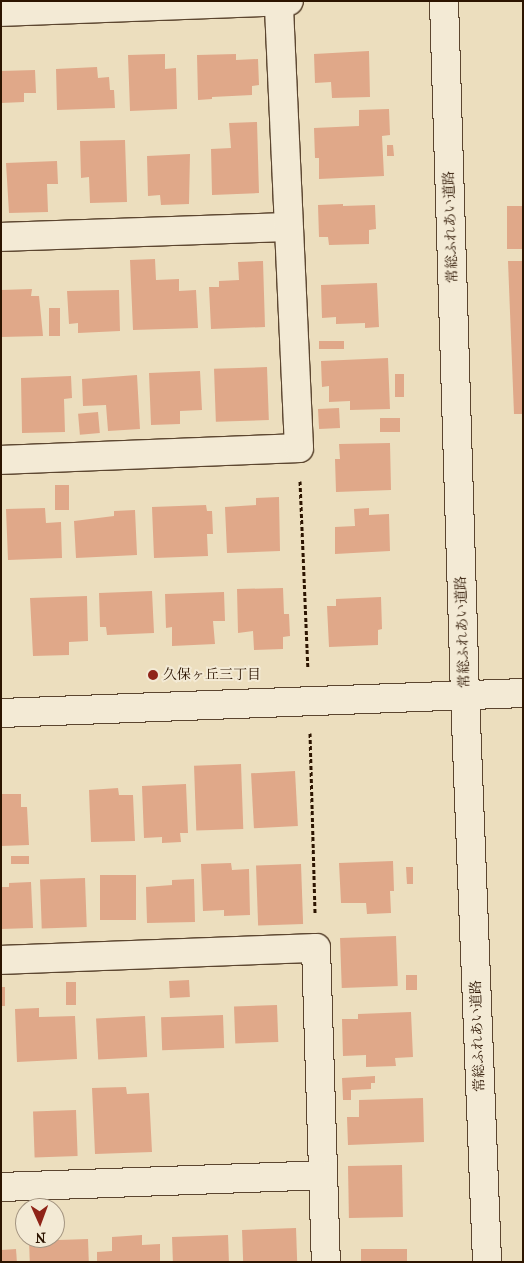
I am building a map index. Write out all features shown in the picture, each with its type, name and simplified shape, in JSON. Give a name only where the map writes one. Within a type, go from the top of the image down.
[{"type":"street","points":[[1,460],[299,448],[279,1]]},
{"type":"street","points":[[1,12],[289,1]]},
{"type":"street","name":"常総ふれあい道路","points":[[444,1],[465,696],[488,1262]]},
{"type":"street","points":[[1,237],[288,227]]},
{"type":"street","points":[[1,713],[523,693]]},
{"type":"street","points":[[1,960],[316,948],[326,1262]]},
{"type":"street","points":[[1,1187],[323,1175]]},
{"type":"path","points":[[299,448],[316,948]]},
{"type":"building","points":[[369,51],[370,97],[332,98],[331,82],[315,83],[314,54]]},
{"type":"building","points":[[165,54],[165,69],[176,68],[177,109],[130,111],[128,55]]},
{"type":"building","points":[[236,54],[236,60],[258,59],[259,85],[252,86],[252,95],[212,97],[212,99],[198,100],[197,55]]},
{"type":"building","points":[[97,67],[98,78],[109,77],[110,90],[114,90],[115,108],[57,110],[56,69]]},
{"type":"building","points":[[35,70],[36,93],[24,93],[24,102],[1,103],[1,71]]},
{"type":"building","points":[[389,109],[390,135],[382,136],[384,176],[319,179],[319,158],[315,158],[314,128],[359,126],[359,110]]},
{"type":"building","points":[[257,122],[259,193],[212,195],[211,149],[231,148],[229,123]]},
{"type":"building","points":[[125,140],[127,202],[90,203],[89,177],[81,178],[80,141]]},
{"type":"building","points":[[387,145],[393,145],[394,156],[387,156]]},
{"type":"building","points":[[190,154],[189,204],[161,205],[160,195],[148,196],[147,156]]},
{"type":"building","points":[[57,161],[58,184],[47,184],[48,212],[9,213],[6,163]]},
{"type":"building","points":[[343,204],[343,206],[375,205],[376,229],[369,230],[369,244],[329,245],[328,237],[319,237],[318,205]]},
{"type":"building","points":[[507,206],[523,206],[523,249],[507,249]]},
{"type":"building","points":[[155,259],[156,280],[179,279],[179,291],[196,290],[198,328],[133,330],[130,260]]},
{"type":"building","points":[[263,261],[265,327],[211,329],[209,287],[219,287],[219,281],[239,280],[238,262]]},
{"type":"building","points":[[508,261],[523,261],[523,414],[514,414]]},
{"type":"building","points":[[377,283],[379,327],[365,328],[365,323],[336,324],[336,317],[322,318],[321,285]]},
{"type":"building","points":[[32,289],[31,296],[39,296],[43,336],[1,337],[1,290]]},
{"type":"building","points":[[119,290],[120,331],[78,333],[78,323],[69,324],[67,291]]},
{"type":"building","points":[[49,308],[60,308],[60,336],[49,336]]},
{"type":"building","points":[[319,341],[344,341],[344,349],[319,349]]},
{"type":"building","points":[[388,358],[390,409],[350,410],[350,401],[329,402],[329,386],[322,387],[321,361]]},
{"type":"building","points":[[267,367],[269,420],[216,422],[214,369]]},
{"type":"building","points":[[200,371],[202,410],[180,411],[180,424],[151,425],[149,373]]},
{"type":"building","points":[[395,374],[404,374],[404,397],[395,397]]},
{"type":"building","points":[[137,375],[140,429],[108,431],[106,405],[83,406],[82,379]]},
{"type":"building","points":[[71,376],[72,398],[64,399],[65,432],[22,433],[21,378]]},
{"type":"building","points":[[339,408],[340,428],[319,429],[318,409]]},
{"type":"building","points":[[98,412],[100,433],[80,435],[78,414]]},
{"type":"building","points":[[380,418],[400,418],[400,432],[380,432]]},
{"type":"building","points":[[390,443],[391,490],[336,492],[335,459],[340,459],[339,444]]},
{"type":"building","points":[[55,485],[69,485],[69,510],[55,510]]},
{"type":"building","points":[[279,497],[280,551],[227,553],[225,507],[256,505],[256,498]]},
{"type":"building","points":[[206,505],[207,511],[212,511],[213,534],[207,534],[208,556],[154,558],[152,507]]},
{"type":"building","points":[[45,508],[46,523],[61,522],[62,558],[8,560],[6,509]]},
{"type":"building","points":[[369,508],[369,515],[389,514],[390,551],[335,554],[335,527],[355,526],[354,509]]},
{"type":"building","points":[[135,510],[137,555],[76,558],[74,521],[114,516],[114,511]]},
{"type":"building","points":[[283,588],[284,614],[289,614],[290,636],[283,637],[283,649],[254,650],[253,631],[238,633],[237,589]]},
{"type":"building","points":[[152,591],[154,633],[107,635],[106,627],[100,627],[99,593]]},
{"type":"building","points":[[224,592],[225,621],[213,621],[215,644],[172,646],[172,627],[166,628],[165,594]]},
{"type":"building","points":[[87,596],[88,641],[69,642],[69,655],[33,656],[30,598]]},
{"type":"building","points":[[381,597],[382,629],[378,630],[378,645],[329,647],[327,606],[336,606],[336,599]]},
{"type":"building","points":[[241,764],[243,829],[196,831],[194,766]]},
{"type":"building","points":[[295,771],[298,826],[254,828],[251,773]]},
{"type":"building","points":[[186,784],[188,833],[180,833],[181,842],[162,843],[162,837],[144,838],[142,786]]},
{"type":"building","points":[[118,788],[119,795],[133,795],[135,841],[91,842],[89,790]]},
{"type":"building","points":[[1,794],[21,794],[21,807],[27,807],[29,845],[1,846]]},
{"type":"building","points":[[11,856],[29,856],[29,864],[11,864]]},
{"type":"building","points":[[393,861],[394,891],[390,891],[391,913],[367,914],[366,903],[341,903],[339,863]]},
{"type":"building","points":[[231,863],[232,870],[249,869],[250,915],[224,916],[224,910],[203,911],[201,864]]},
{"type":"building","points":[[301,864],[303,924],[258,926],[256,866]]},
{"type":"building","points":[[406,867],[413,867],[413,884],[407,884]]},
{"type":"building","points":[[100,875],[136,875],[136,920],[100,920]]},
{"type":"building","points":[[85,878],[87,927],[42,929],[40,880]]},
{"type":"building","points":[[194,879],[195,922],[147,923],[146,887],[172,885],[172,880]]},
{"type":"building","points":[[31,882],[33,928],[1,929],[1,887],[9,887],[9,883]]},
{"type":"building","points":[[396,936],[398,986],[342,988],[340,938]]},
{"type":"building","points":[[406,975],[417,975],[417,990],[406,990]]},
{"type":"building","points":[[189,980],[190,997],[170,998],[169,981]]},
{"type":"building","points":[[66,982],[76,982],[76,1005],[66,1005]]},
{"type":"building","points":[[1,987],[5,987],[5,1006],[1,1006]]},
{"type":"building","points":[[277,1005],[278,1042],[235,1043],[234,1007]]},
{"type":"building","points":[[39,1008],[39,1017],[75,1016],[77,1059],[17,1062],[15,1009]]},
{"type":"building","points":[[411,1012],[413,1057],[395,1058],[396,1066],[366,1067],[366,1055],[343,1056],[342,1019],[358,1019],[358,1014]]},
{"type":"building","points":[[223,1015],[224,1048],[162,1050],[161,1017]]},
{"type":"building","points":[[145,1016],[147,1057],[98,1060],[96,1019]]},
{"type":"building","points":[[375,1076],[375,1083],[371,1083],[371,1089],[351,1090],[351,1100],[343,1100],[342,1078]]},
{"type":"building","points":[[126,1087],[127,1094],[149,1093],[152,1152],[95,1154],[92,1088]]},
{"type":"building","points":[[423,1098],[424,1142],[348,1145],[347,1117],[359,1117],[359,1100]]},
{"type":"building","points":[[76,1110],[78,1156],[35,1157],[33,1112]]},
{"type":"building","points":[[402,1165],[403,1217],[349,1218],[348,1166]]},
{"type":"building","points":[[296,1228],[297,1262],[243,1262],[242,1230]]},
{"type":"building","points":[[142,1235],[142,1245],[160,1244],[160,1262],[97,1262],[97,1252],[112,1251],[112,1237]]},
{"type":"building","points":[[228,1235],[229,1262],[173,1262],[172,1237]]},
{"type":"building","points":[[88,1239],[89,1262],[30,1262],[29,1248],[65,1248],[65,1240]]},
{"type":"building","points":[[16,1249],[17,1262],[2,1262],[1,1250]]},
{"type":"building","points":[[361,1249],[407,1249],[407,1262],[361,1262]]},
{"type":"place","name":"久保ヶ丘三丁目","points":[[153,675]]}]
